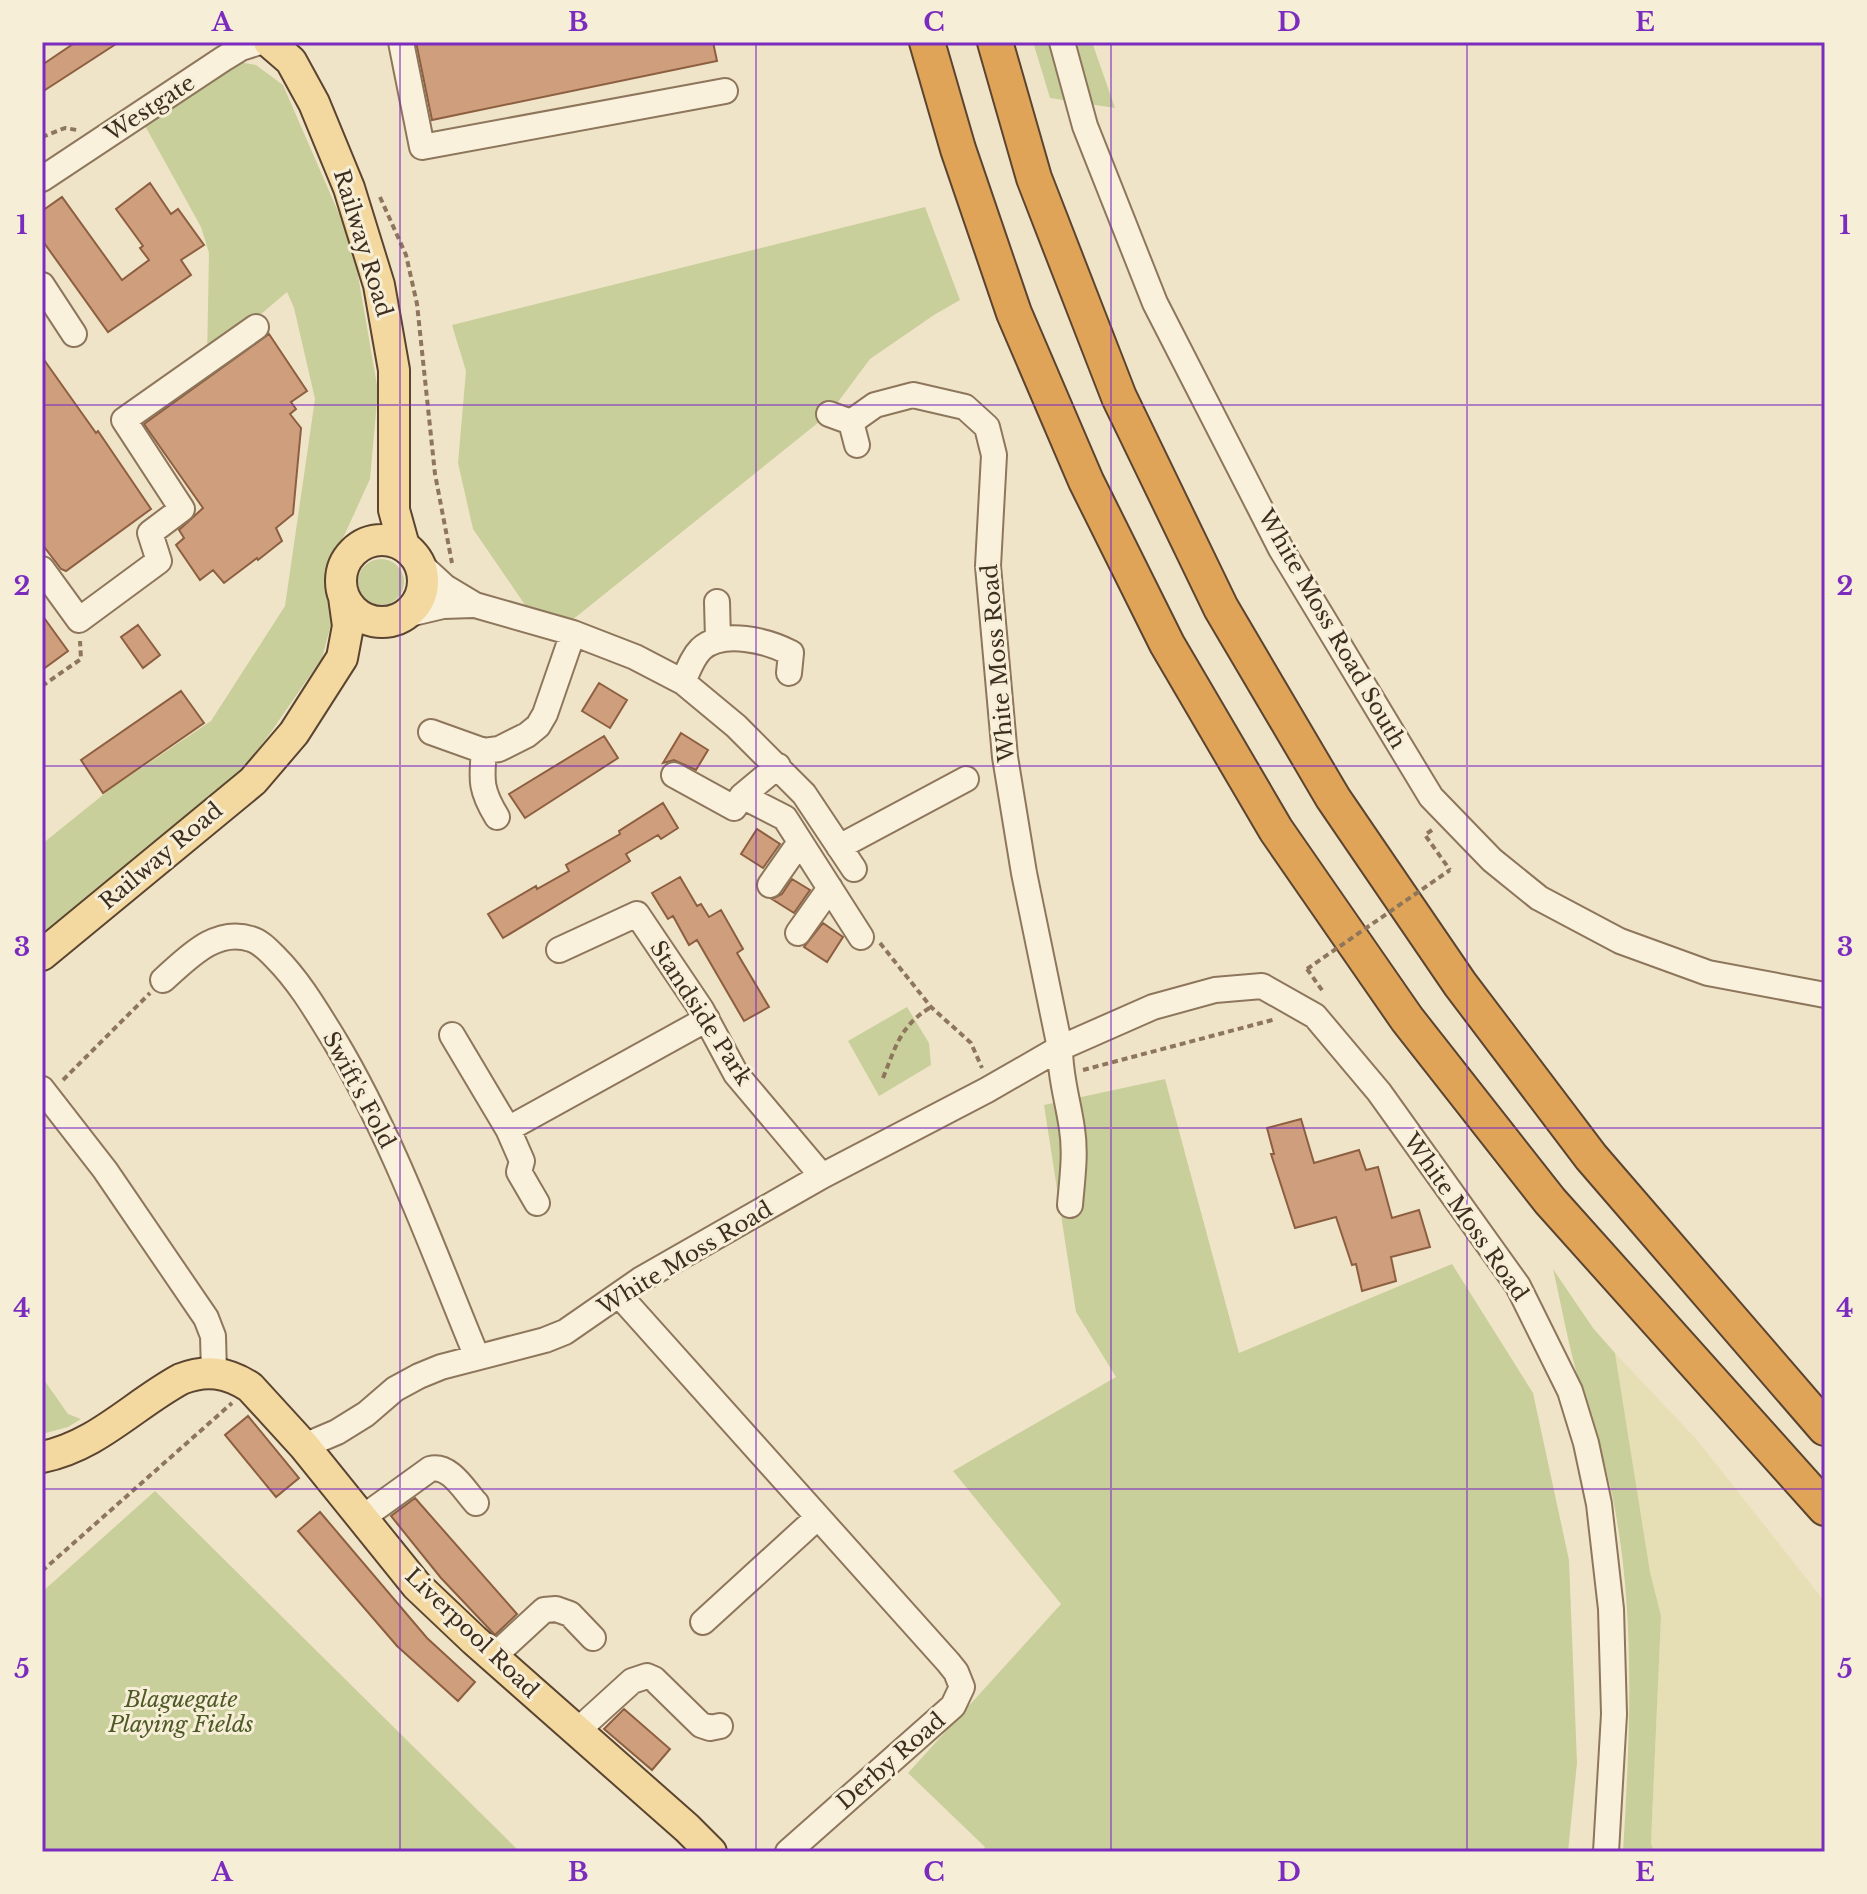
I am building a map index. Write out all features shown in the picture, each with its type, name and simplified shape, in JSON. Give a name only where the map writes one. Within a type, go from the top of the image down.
[{"type":"highway","points":[[927,42],[958,149],[1014,313],[1086,481],[1167,644],[1276,830],[1407,1019],[1550,1201],[1825,1508]]},
{"type":"highway","points":[[995,42],[1034,178],[1119,397],[1221,608],[1333,798],[1460,984],[1591,1157],[1825,1428]]},
{"type":"main road","name":"Railway Road","points":[[269,42],[291,61],[314,103],[365,236],[388,326],[394,370],[394,510],[411,554]]},
{"type":"main road","name":"Railway Road","points":[[357,548],[384,491],[393,463]]},
{"type":"main road","points":[[380,540],[411,554],[423,584],[415,605],[399,618],[381,622],[358,615],[344,597],[340,584],[342,570],[347,558],[357,548],[380,540]]},
{"type":"main road","name":"Railway Road","points":[[42,955],[253,781],[294,733],[333,676],[346,642],[348,626],[344,597]]},
{"type":"main road","name":"Railway Road","points":[[333,676],[399,618]]},
{"type":"main road","points":[[42,1457],[74,1449],[92,1439],[181,1379],[214,1372]]},
{"type":"main road","name":"Liverpool Road","points":[[214,1372],[240,1380],[250,1387],[304,1446],[417,1586],[711,1852]]},
{"type":"street","name":"Westgate","points":[[45,172],[241,48],[260,42]]},
{"type":"street","points":[[401,42],[422,147],[725,91]]},
{"type":"street","name":"White Moss Road South","points":[[1062,42],[1085,126],[1155,303],[1281,549],[1431,797],[1492,860],[1539,898],[1620,941],[1708,973],[1825,995]]},
{"type":"street","points":[[42,285],[74,334]]},
{"type":"street","points":[[42,569],[79,620],[159,561],[150,533],[182,509],[124,420],[256,327]]},
{"type":"street","name":"White Moss Road","points":[[845,427],[875,405],[913,395],[965,407],[987,427],[994,455],[988,566],[1004,749],[1024,873],[1060,1048]]},
{"type":"street","points":[[411,554],[445,587],[475,605],[573,633],[635,657],[683,682],[736,726],[804,794],[854,869]]},
{"type":"street","points":[[717,602],[718,639]]},
{"type":"street","points":[[399,618],[443,606],[475,605]]},
{"type":"street","points":[[431,732],[484,751],[514,743],[538,726],[545,714],[573,633]]},
{"type":"street","points":[[683,682],[702,648],[718,639],[776,645],[796,655]]},
{"type":"street","points":[[484,751],[484,796],[497,817]]},
{"type":"street","points":[[738,802],[778,766]]},
{"type":"street","points":[[674,775],[785,818],[830,888],[868,936]]},
{"type":"street","points":[[839,847],[966,779]]},
{"type":"street","points":[[770,885],[800,842]]},
{"type":"street","points":[[798,933],[830,888]]},
{"type":"street","name":"Standside Park","points":[[559,950],[637,914],[707,1019],[736,1074],[822,1176]]},
{"type":"street","name":"Swift's Fold","points":[[163,980],[209,942],[223,938],[251,938],[262,944],[286,968],[309,999],[373,1108],[477,1357]]},
{"type":"street","name":"White Moss Road","points":[[304,1446],[337,1432],[366,1414],[395,1389],[419,1376],[555,1336],[640,1280],[822,1176],[987,1090],[1060,1048],[1153,1007],[1215,990],[1262,986],[1315,1016],[1379,1092],[1518,1286],[1570,1391],[1586,1443],[1599,1504],[1611,1609],[1614,1714],[1606,1852]]},
{"type":"street","points":[[508,1129],[707,1019]]},
{"type":"street","points":[[452,1035],[508,1129],[522,1161],[519,1172],[537,1203]]},
{"type":"street","points":[[1060,1048],[1060,1076],[1074,1153],[1070,1205]]},
{"type":"street","points":[[45,1092],[105,1170],[206,1318],[213,1336],[214,1372]]},
{"type":"street","name":"Derby Road","points":[[620,1296],[948,1662],[962,1687],[953,1706],[788,1852]]},
{"type":"street","points":[[362,1518],[430,1469],[438,1467],[446,1469],[476,1503]]},
{"type":"street","points":[[706,1609],[818,1517]]},
{"type":"street","points":[[493,1657],[544,1610],[556,1609],[570,1614],[593,1638]]},
{"type":"street","points":[[577,1731],[632,1681],[647,1676],[654,1679],[701,1725],[710,1728],[720,1726]]},
{"type":"path","points":[[42,686],[81,659],[79,620]]},
{"type":"path","points":[[1307,969],[1450,870],[1425,835],[1451,818]]},
{"type":"path","points":[[868,936],[931,1007],[971,1043],[981,1063],[987,1090]]},
{"type":"path","points":[[45,1092],[163,980]]},
{"type":"path","points":[[883,1078],[897,1043],[911,1020],[931,1007]]},
{"type":"path","points":[[1060,1076],[1305,1011]]},
{"type":"path","points":[[42,1571],[250,1387]]},
{"type":"shaded area","points":[[1615,1353],[1697,1440],[1825,1602],[1825,1852],[1654,1852],[1651,1843],[1661,1616],[1650,1572]]},
{"type":"green space","points":[[1033,42],[1092,42],[1115,108],[1050,98]]},
{"type":"green space","points":[[223,59],[256,65],[283,85],[353,246],[378,391],[370,479],[339,547],[325,587],[333,617],[322,658],[271,732],[226,792],[42,952],[42,844],[109,790],[211,721],[285,606],[315,399],[294,308],[287,292],[207,360],[209,253],[201,227],[139,115]]},
{"type":"green space","points":[[925,207],[960,300],[870,359],[829,414],[561,629],[536,621],[473,529],[458,463],[466,371],[452,325]]},
{"type":"green space","points":[[381,559],[390,560],[397,566],[403,573],[403,591],[397,598],[390,604],[381,605],[372,604],[365,598],[359,591],[358,582],[359,573],[365,566],[372,560]]},
{"type":"green space","points":[[907,1007],[929,1043],[931,1065],[879,1096],[848,1041]]},
{"type":"green space","points":[[1165,1079],[1239,1353],[1452,1264],[1533,1393],[1569,1560],[1577,1763],[1568,1852],[982,1852],[985,1847],[908,1773],[1061,1604],[953,1471],[1116,1377],[1076,1312],[1044,1105]]},
{"type":"green space","points":[[1553,1269],[1593,1328],[1615,1353],[1650,1572],[1661,1616],[1651,1843],[1654,1852],[1623,1852],[1629,1675],[1620,1542],[1610,1485],[1569,1343]]},
{"type":"green space","points":[[42,1377],[68,1414],[81,1419],[68,1427],[42,1434]]},
{"type":"green space","name":"Blaguegate Playing Fields","points":[[155,1491],[520,1852],[42,1852],[42,1592]]},
{"type":"building","points":[[76,42],[119,42],[42,92],[42,65]]},
{"type":"building","points":[[416,42],[713,42],[717,61],[432,120]]},
{"type":"building","points":[[150,183],[171,214],[178,209],[204,245],[181,260],[191,275],[108,332],[42,240],[42,211],[62,197],[122,280],[149,260],[140,248],[143,246],[116,209]]},
{"type":"building","points":[[269,334],[307,391],[291,402],[296,409],[290,414],[301,428],[293,514],[276,528],[282,541],[258,560],[224,583],[213,570],[200,580],[176,545],[184,538],[179,530],[203,508],[144,424]]},
{"type":"building","points":[[42,357],[151,509],[66,571],[61,569],[42,544]]},
{"type":"building","points":[[42,615],[68,651],[42,670]]},
{"type":"building","points":[[138,625],[160,655],[143,668],[121,637]]},
{"type":"building","points":[[599,683],[627,700],[610,728],[582,711]]},
{"type":"building","points":[[181,691],[204,723],[103,793],[81,760]]},
{"type":"building","points":[[681,733],[708,750],[696,770],[674,760],[663,763]]},
{"type":"building","points":[[604,736],[618,758],[525,818],[509,794]]},
{"type":"building","points":[[663,803],[678,828],[661,839],[658,835],[626,854],[630,861],[503,938],[488,914],[569,871],[566,865],[620,834],[619,831]]},
{"type":"building","points":[[757,829],[780,844],[763,868],[741,854]]},
{"type":"building","points":[[680,877],[697,906],[701,904],[709,917],[721,910],[743,949],[737,953],[769,1007],[744,1021],[697,940],[689,945],[673,916],[668,919],[652,893]]},
{"type":"building","points":[[792,879],[810,890],[794,913],[772,899],[782,894]]},
{"type":"building","points":[[823,923],[843,937],[827,962],[804,947]]},
{"type":"building","points":[[1301,1119],[1314,1163],[1359,1150],[1366,1170],[1378,1167],[1392,1218],[1419,1210],[1430,1247],[1391,1257],[1396,1281],[1362,1291],[1356,1264],[1352,1265],[1336,1217],[1295,1228],[1271,1154],[1274,1154],[1267,1128]]},
{"type":"building","points":[[248,1416],[299,1478],[276,1497],[225,1435]]},
{"type":"building","points":[[415,1498],[517,1614],[495,1635],[441,1578],[391,1516]]},
{"type":"building","points":[[320,1512],[427,1638],[475,1682],[458,1701],[397,1646],[298,1531]]},
{"type":"building","points":[[624,1709],[670,1749],[652,1770],[604,1729]]}]
